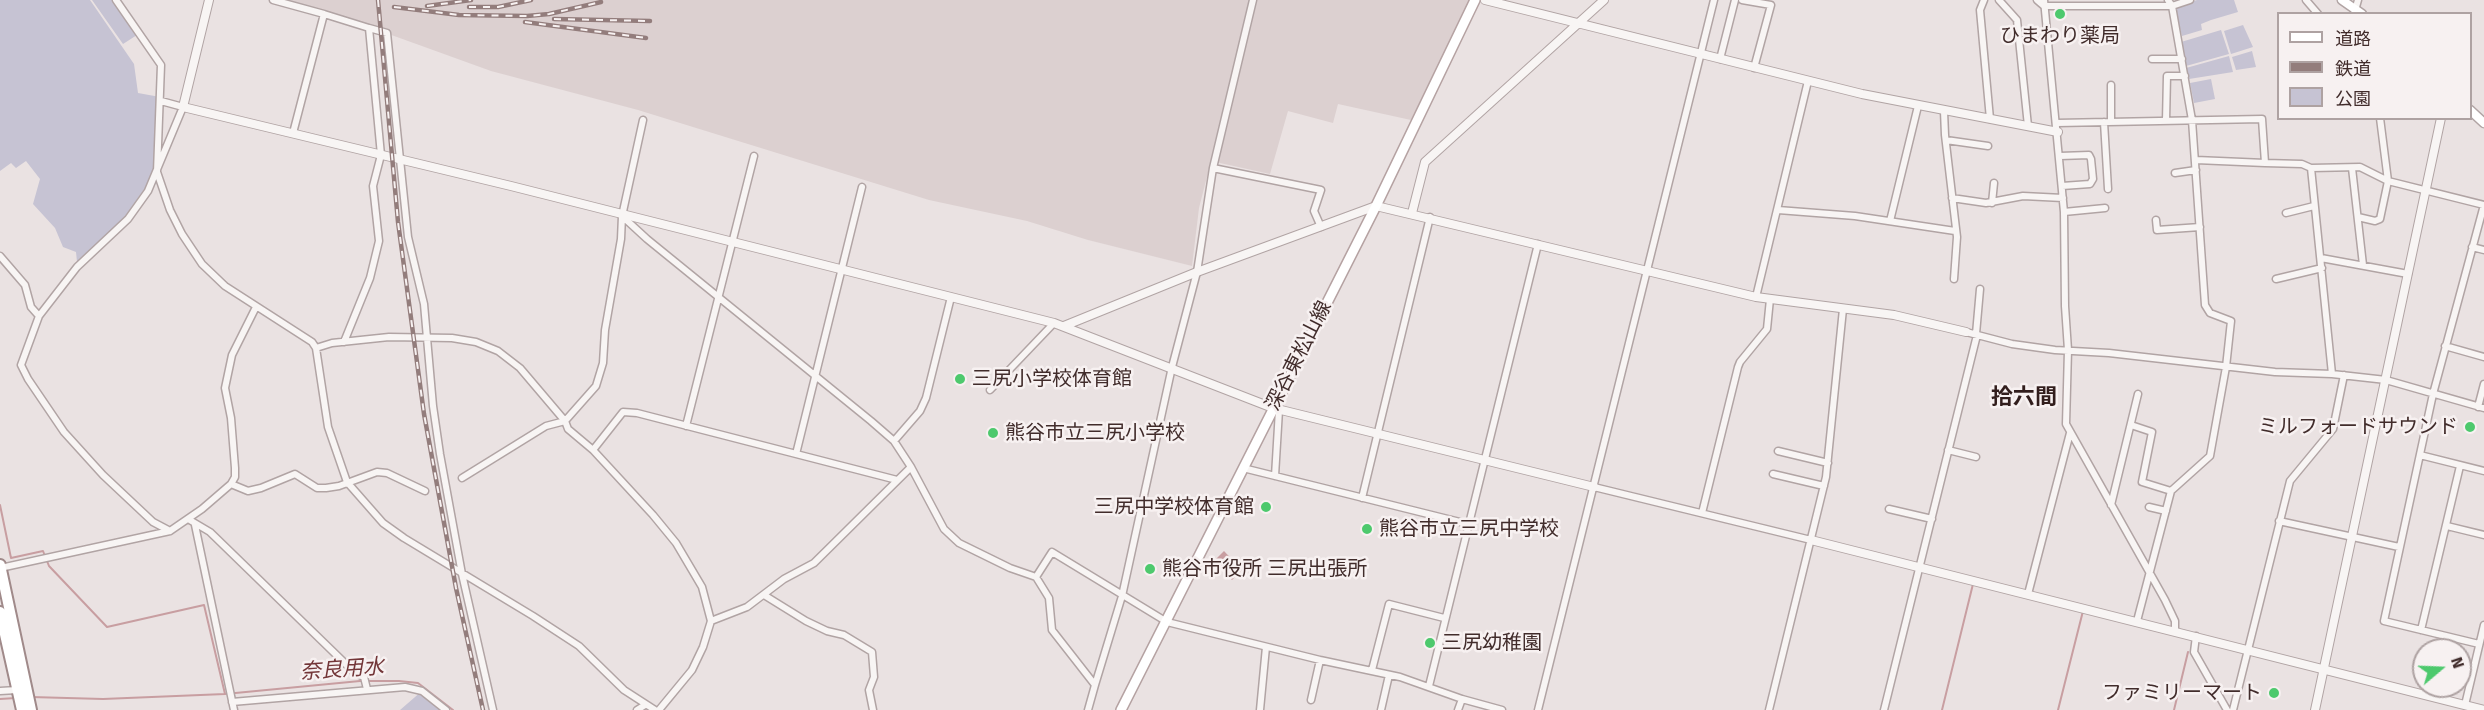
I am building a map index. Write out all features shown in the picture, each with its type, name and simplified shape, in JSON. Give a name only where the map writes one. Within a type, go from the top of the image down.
[{"type":"highway","points":[[0,567],[24,700]]},
{"type":"highway","points":[[0,612],[24,700]]},
{"type":"main road","name":"深谷東松山線","points":[[1121,710],[1243,468],[1276,409],[1475,0]]},
{"type":"main road","points":[[2342,0],[2357,9]]},
{"type":"main road","points":[[2472,112],[2484,123]]},
{"type":"street","points":[[116,0],[159,60],[163,71],[158,172],[170,210],[193,252],[225,286],[312,342],[316,348],[328,426],[347,482],[383,523],[579,646],[624,690],[645,705],[657,710],[692,669],[703,647],[711,621],[702,586],[676,543],[653,515],[593,450],[568,429],[566,421],[520,368],[498,351],[476,342],[428,336],[325,344],[316,348]]},
{"type":"street","points":[[170,531],[153,522],[103,475],[64,432],[28,379],[21,364],[39,315],[77,267],[128,219],[158,172],[183,107],[209,0]]},
{"type":"street","points":[[273,0],[387,33],[408,237],[424,304],[434,406],[462,574],[493,710]]},
{"type":"street","points":[[1088,710],[1122,596],[1172,367],[1197,272],[1213,168],[1253,0]]},
{"type":"street","points":[[1485,0],[1808,81],[1918,106],[2028,126],[2057,128],[2107,122],[2262,119],[2265,163]]},
{"type":"street","points":[[1412,213],[1425,162],[1579,23],[1598,3],[1604,0]]},
{"type":"street","points":[[1538,710],[1714,0]]},
{"type":"street","points":[[1720,59],[1735,0]]},
{"type":"street","points":[[1742,0],[1771,5],[1754,68]]},
{"type":"street","points":[[1984,0],[1980,10],[1990,119]]},
{"type":"street","points":[[1999,0],[2017,20],[2028,126]]},
{"type":"street","points":[[2037,0],[2044,3],[2172,6],[2190,0]]},
{"type":"street","points":[[2137,621],[2171,491],[2210,456],[2226,367],[2231,321],[2207,310],[2193,120],[2172,6],[2168,0]]},
{"type":"street","points":[[2306,0],[2316,12]]},
{"type":"street","points":[[2044,3],[2064,212],[2068,350],[2066,424],[2175,621],[2175,631]]},
{"type":"street","points":[[293,133],[324,14]]},
{"type":"street","points":[[344,342],[363,298],[377,256],[378,221],[373,186],[381,155],[369,28]]},
{"type":"street","points":[[2152,59],[2182,59]]},
{"type":"street","points":[[2166,121],[2167,76],[2185,76]]},
{"type":"street","points":[[1756,297],[1808,81]]},
{"type":"street","points":[[2108,189],[2107,122],[2111,85]]},
{"type":"street","points":[[161,101],[1054,323],[1276,409],[2137,621],[2464,707],[2484,710]]},
{"type":"street","points":[[1890,221],[1918,106]]},
{"type":"street","points":[[1944,111],[1957,237],[1954,279]]},
{"type":"street","points":[[462,478],[546,426],[566,421],[596,386],[603,363],[605,330],[621,238],[622,216],[643,120]]},
{"type":"street","points":[[2358,217],[2375,221],[2380,219],[2388,181],[2380,120]]},
{"type":"street","points":[[2316,710],[2441,120]]},
{"type":"street","points":[[1946,140],[1988,146]]},
{"type":"street","points":[[2060,156],[2088,155],[2091,159],[2093,180],[2090,184],[2062,186]]},
{"type":"street","points":[[687,426],[754,156]]},
{"type":"street","points":[[2196,160],[2302,164],[2311,168],[2365,168],[2388,181],[2484,205],[2433,394],[2384,621],[2479,644]]},
{"type":"street","points":[[1213,168],[1321,190],[1314,211],[1321,227]]},
{"type":"street","points":[[2311,168],[2332,374]]},
{"type":"street","points":[[2352,168],[2363,265]]},
{"type":"street","points":[[2175,173],[2196,171]]},
{"type":"street","points":[[1992,203],[1994,183]]},
{"type":"street","points":[[796,454],[862,187]]},
{"type":"street","points":[[1952,198],[1992,203],[2023,196],[2063,198]]},
{"type":"street","points":[[1064,326],[1197,272],[1376,206],[1430,217],[1756,297],[1894,315],[2012,344],[2275,372],[2332,374],[2386,380],[2481,408],[2484,384]]},
{"type":"street","points":[[2286,213],[2314,206]]},
{"type":"street","points":[[2064,212],[2105,208]]},
{"type":"street","points":[[1778,210],[1855,216],[1955,231]]},
{"type":"street","points":[[622,216],[894,441],[911,467],[944,529],[960,543],[1010,568],[1036,577],[1049,598],[1053,630],[1095,685]]},
{"type":"street","points":[[1362,498],[1430,217]]},
{"type":"street","points":[[2156,220],[2157,231],[2200,227]]},
{"type":"street","points":[[1429,686],[1538,244]]},
{"type":"street","points":[[2472,247],[2484,250]]},
{"type":"street","points":[[0,256],[24,285],[31,307],[39,315]]},
{"type":"street","points":[[2321,258],[2408,274]]},
{"type":"street","points":[[2276,279],[2322,268]]},
{"type":"street","points":[[1884,710],[1976,335],[1980,290]]},
{"type":"street","points":[[894,441],[920,411],[926,398],[951,297]]},
{"type":"street","points":[[1702,513],[1738,368],[1740,362],[1767,329],[1770,299]]},
{"type":"street","points":[[0,567],[170,531],[231,484],[235,477],[235,468],[231,418],[225,388],[232,355],[256,307]]},
{"type":"street","points":[[1769,710],[1824,486],[1843,309]]},
{"type":"street","points":[[990,390],[1054,323]]},
{"type":"street","points":[[2445,346],[2484,357]]},
{"type":"street","points":[[2233,710],[2289,481],[2333,429],[2344,375]]},
{"type":"street","points":[[2111,505],[2138,394]]},
{"type":"street","points":[[1275,476],[1276,409]]},
{"type":"street","points":[[593,450],[623,412],[687,426],[897,480]]},
{"type":"street","points":[[2131,426],[2152,432],[2142,482],[2171,491]]},
{"type":"street","points":[[2028,594],[2070,433]]},
{"type":"street","points":[[1948,450],[1976,457]]},
{"type":"street","points":[[1778,451],[1828,463]]},
{"type":"street","points":[[2420,455],[2484,471]]},
{"type":"street","points":[[2421,630],[2460,466]]},
{"type":"street","points":[[711,621],[735,613],[784,579],[814,563],[911,467]]},
{"type":"street","points":[[1243,468],[1468,524]]},
{"type":"street","points":[[231,484],[248,491],[295,474],[317,488],[339,486],[376,472],[387,474],[424,491]]},
{"type":"street","points":[[1773,474],[1824,486]]},
{"type":"street","points":[[2149,507],[2166,511]]},
{"type":"street","points":[[1889,509],[1932,519]]},
{"type":"street","points":[[188,519],[210,532],[355,673],[364,677],[366,687]]},
{"type":"street","points":[[2279,521],[2399,547]]},
{"type":"street","points":[[195,525],[234,710]]},
{"type":"street","points":[[2447,526],[2484,535]]},
{"type":"street","points":[[1036,577],[1052,552],[1167,622],[1320,660],[1372,670],[1502,710]]},
{"type":"street","points":[[764,595],[806,621],[837,635],[844,635],[873,652],[874,677],[869,690],[873,710]]},
{"type":"street","points":[[1372,670],[1389,604],[1444,618]]},
{"type":"street","points":[[2464,707],[2484,625]]},
{"type":"street","points":[[2196,636],[2194,652],[2227,710]]},
{"type":"street","points":[[1260,710],[1266,647]]},
{"type":"street","points":[[1311,700],[1320,660]]},
{"type":"street","points":[[1381,710],[1389,675]]},
{"type":"street","points":[[232,702],[366,687],[411,688],[422,691],[446,710]]},
{"type":"street","points":[[0,691],[24,700]]},
{"type":"street","points":[[1458,710],[1462,699]]},
{"type":"street","points":[[636,710],[645,705]]},
{"type":"shaded area","points":[[282,0],[1470,0],[1411,120],[1338,104],[1333,123],[1288,111],[1270,174],[1211,161],[1199,208],[1192,266],[1088,240],[1027,221],[929,200],[638,110],[491,71],[325,11]]},
{"type":"shaded area","points":[[1224,551],[1242,570],[1232,580],[1214,561]]},
{"type":"green space","points":[[0,0],[90,0],[134,64],[138,93],[160,97],[157,171],[124,218],[77,262],[76,252],[63,247],[55,228],[33,204],[40,179],[26,161],[16,168],[11,163],[0,171]]},
{"type":"green space","points":[[92,0],[113,0],[137,35],[123,44]]},
{"type":"green space","points":[[2197,0],[2234,0],[2238,12],[2201,24],[2202,30],[2182,36],[2175,9],[2177,6]]},
{"type":"green space","points":[[2243,25],[2253,47],[2231,54],[2224,31]]},
{"type":"green space","points":[[2221,30],[2229,54],[2186,66],[2181,42]]},
{"type":"green space","points":[[2252,51],[2256,67],[2236,70],[2232,57]]},
{"type":"green space","points":[[2229,56],[2233,72],[2189,79],[2186,68]]},
{"type":"green space","points":[[2211,79],[2215,99],[2194,103],[2190,83]]},
{"type":"green space","points":[[422,691],[446,710],[400,710]]},
{"type":"waterway","points":[[0,505],[11,558],[43,551],[49,566],[107,627],[204,605],[225,694]]},
{"type":"waterway","points":[[1942,710],[1973,584]]},
{"type":"waterway","points":[[2058,710],[2083,611]]},
{"type":"waterway","points":[[2174,710],[2188,652]]},
{"type":"waterway","name":"奈良用水","points":[[31,697],[103,699],[225,694],[360,681],[399,681],[418,683],[453,710]]},
{"type":"waterway","points":[[0,699],[16,698]]},
{"type":"railway","points":[[378,0],[398,222],[424,414],[456,588],[483,710]]},
{"type":"railway","points":[[427,6],[471,0]]},
{"type":"railway","points":[[469,7],[498,7],[531,0]]},
{"type":"railway","points":[[394,7],[459,15],[527,16],[549,14],[601,2]]},
{"type":"railway","points":[[554,19],[650,21]]},
{"type":"railway","points":[[525,22],[646,38]]},
{"type":"place","name":"ひまわり薬局","points":[[2060,14]]},
{"type":"place","name":"三尻小学校体育館","points":[[960,379]]},
{"type":"place","name":"ミルフォードサウンド","points":[[2470,427]]},
{"type":"place","name":"熊谷市立三尻小学校","points":[[993,433]]},
{"type":"place","name":"三尻中学校体育館","points":[[1266,507]]},
{"type":"place","name":"熊谷市立三尻中学校","points":[[1367,529]]},
{"type":"place","name":"熊谷市役所 三尻出張所","points":[[1150,569]]},
{"type":"place","name":"三尻幼稚園","points":[[1430,643]]},
{"type":"place","name":"ファミリーマート","points":[[2274,693]]},
{"type":"district","name":"拾六間","points":[[2024,398]]}]
